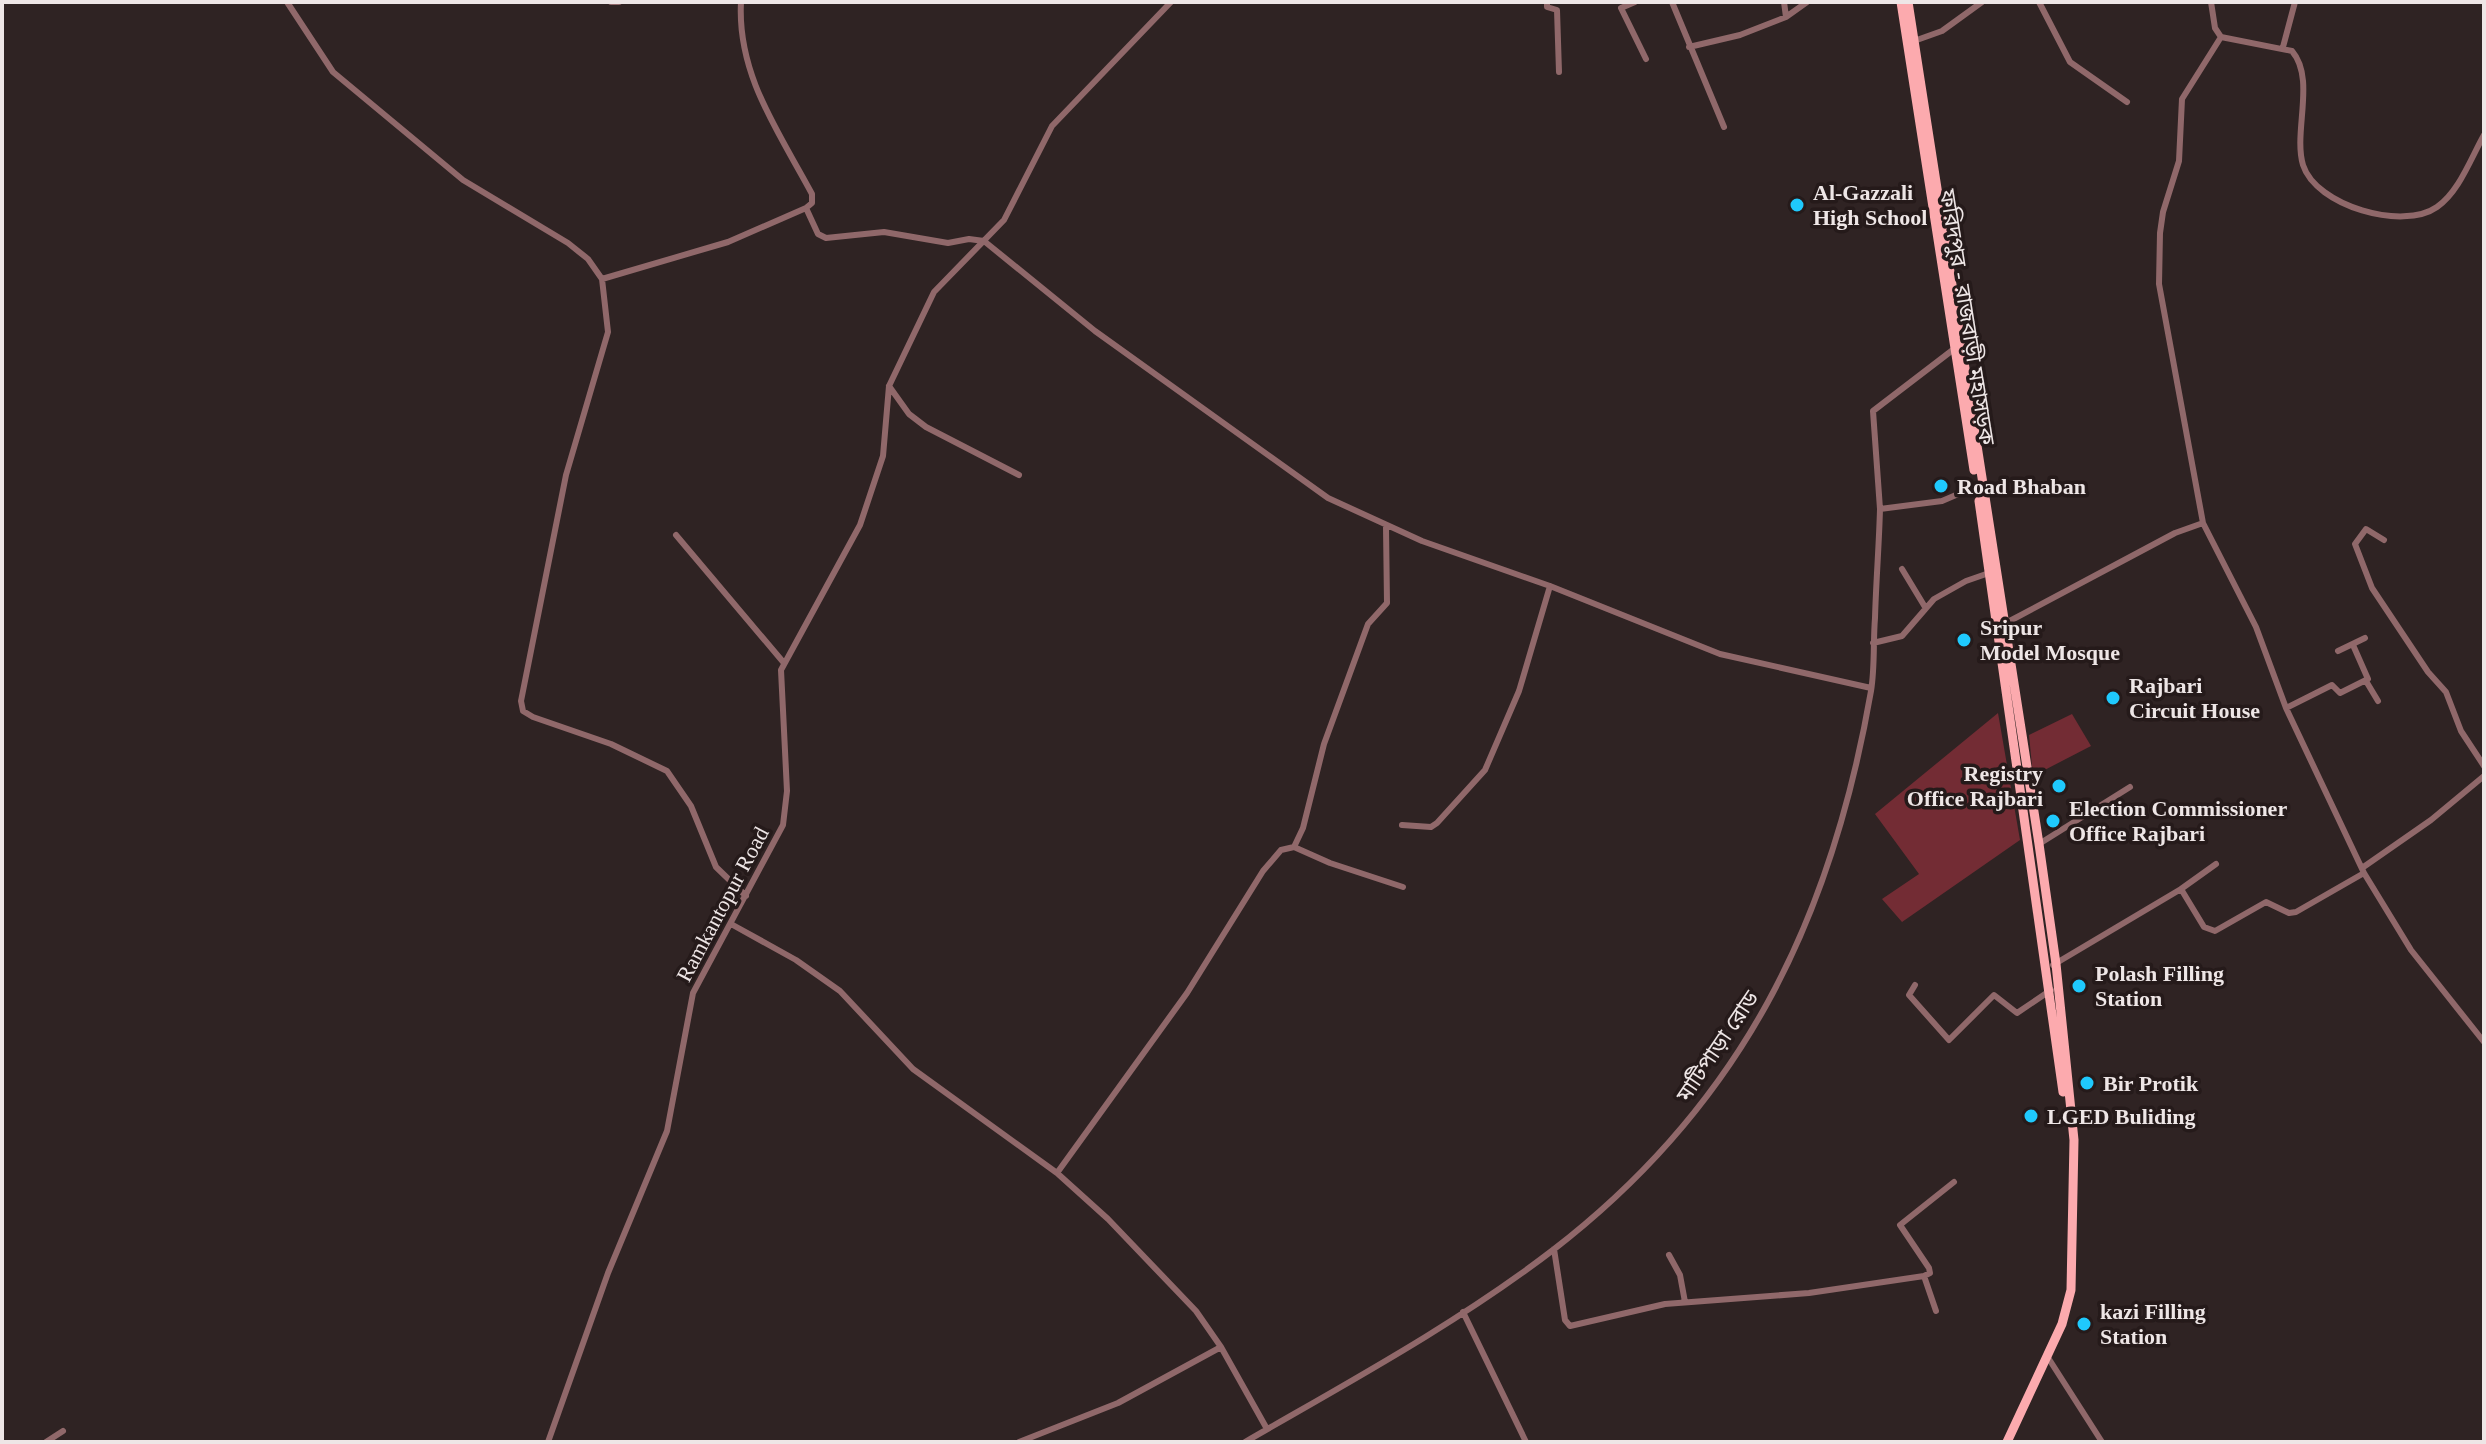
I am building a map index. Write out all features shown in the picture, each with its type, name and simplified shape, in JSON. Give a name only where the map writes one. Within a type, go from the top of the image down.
[{"type":"main road","name":"ফরিদপুর - রাজবাড়ী মহাসড়ক","points":[[1901,2],[2052,965],[2051,990],[2072,1151]]},
{"type":"main road","name":"ফরিদপুর - রাজবাড়ী মহাসড়ক","points":[[1908,2],[2039,844],[2074,1140],[2072,1151]]},
{"type":"main road","points":[[2007,1442],[2062,1324],[2071,1290],[2075,1215],[2072,1151]]},
{"type":"street","points":[[287,2],[333,72],[463,180],[568,243],[588,259],[602,279],[608,332],[566,475],[521,701],[523,711],[611,744],[667,771],[691,806],[716,867],[746,896]]},
{"type":"street","points":[[611,2],[619,2]]},
{"type":"street","points":[[602,279],[728,242],[812,203],[812,194],[759,99],[744,56],[741,2]]},
{"type":"street","name":"Ramkantopur Road","points":[[548,1442],[608,1273],[667,1131],[693,993],[783,825],[786,747],[779,683],[784,663],[860,525],[883,456],[889,386],[934,292],[1004,220],[1052,126],[1171,2]]},
{"type":"street","points":[[1547,2],[1547,7],[1557,10],[1559,72]]},
{"type":"street","points":[[1635,2],[1620,5],[1646,59]]},
{"type":"street","points":[[1672,2],[1724,127]]},
{"type":"street","points":[[1784,2],[1786,17]]},
{"type":"street","points":[[1689,47],[1740,35],[1786,17],[1807,2]]},
{"type":"street","points":[[1914,41],[1942,31],[1982,2]]},
{"type":"street","points":[[2039,2],[2070,62],[2127,102]]},
{"type":"street","points":[[2211,2],[2215,28],[2221,37],[2283,47],[2297,57],[2301,75],[2303,165],[2312,179],[2347,203],[2376,216],[2398,218],[2437,207],[2462,175],[2484,135]]},
{"type":"street","points":[[2283,47],[2295,2]]},
{"type":"street","points":[[2221,37],[2182,99],[2179,161],[2168,192],[2160,233],[2159,284],[2203,523],[2256,627],[2286,708],[2363,871],[2411,950],[2484,1042]]},
{"type":"street","points":[[806,208],[818,234],[826,238],[884,232],[948,243],[969,239],[984,241],[1095,331],[1279,464],[1328,498],[1386,527],[1550,586],[1720,654],[1871,688]]},
{"type":"street","name":"মাটিপাড়া রোড","points":[[1245,1442],[1463,1312],[1554,1249],[1620,1193],[1673,1138],[1716,1086],[1758,1025],[1796,948],[1844,814],[1871,688],[1880,509],[1873,411],[1954,349]]},
{"type":"street","points":[[889,386],[909,414],[926,427],[1019,475]]},
{"type":"street","points":[[1880,509],[1942,501],[1977,486]]},
{"type":"street","points":[[2004,624],[2175,533],[2203,523]]},
{"type":"street","points":[[1294,847],[1303,828],[1324,744],[1368,624],[1387,603],[1386,527]]},
{"type":"street","points":[[2384,540],[2366,529],[2355,544],[2372,588],[2428,672],[2446,692],[2461,731],[2484,766]]},
{"type":"street","points":[[676,535],[784,663]]},
{"type":"street","points":[[1902,569],[1925,607]]},
{"type":"street","points":[[1873,643],[1907,633],[1925,607],[1955,586],[1989,573]]},
{"type":"street","points":[[1402,825],[1431,827],[1485,770],[1519,691],[1550,586]]},
{"type":"street","points":[[2338,651],[2365,638]]},
{"type":"street","points":[[2286,708],[2332,685],[2340,693],[2366,681],[2368,676],[2353,645]]},
{"type":"street","points":[[2366,681],[2378,701]]},
{"type":"street","points":[[2181,889],[2204,927],[2215,931],[2266,902],[2289,913],[2296,912],[2363,871],[2484,776]]},
{"type":"street","points":[[2039,844],[2130,787]]},
{"type":"street","points":[[1057,1173],[1187,993],[1263,871],[1281,850],[1294,847],[1330,863],[1403,887]]},
{"type":"street","points":[[2052,965],[2181,889],[2216,864]]},
{"type":"street","points":[[731,924],[796,960],[840,991],[913,1069],[1057,1173],[1196,1311],[1221,1347],[1267,1429]]},
{"type":"street","points":[[1915,985],[1909,995],[1949,1040],[1994,995],[2017,1013],[2051,990]]},
{"type":"street","points":[[1554,1249],[1565,1320],[1570,1326],[1685,1302],[1809,1293],[1924,1276],[1930,1273],[1929,1268],[1900,1225],[1954,1182]]},
{"type":"street","points":[[1669,1255],[1680,1275],[1685,1302]]},
{"type":"street","points":[[1924,1276],[1936,1311]]},
{"type":"street","points":[[1463,1312],[1526,1442]]},
{"type":"street","points":[[1019,1442],[1118,1403],[1221,1347]]},
{"type":"street","points":[[2047,1356],[2102,1442]]},
{"type":"street","points":[[46,1442],[63,1431]]},
{"type":"shaded area","points":[[1998,713],[2020,840],[1902,922],[1882,899],[1919,874],[1875,814]]},
{"type":"shaded area","points":[[2072,714],[2091,746],[2033,776],[2029,735]]},
{"type":"place","name":"Al-Gazzali High School","points":[[1797,205]]},
{"type":"place","name":"Road Bhaban","points":[[1941,486]]},
{"type":"place","name":"Sripur Model Mosque","points":[[1964,640]]},
{"type":"place","name":"Rajbari Circuit House","points":[[2113,698]]},
{"type":"place","name":"Registry Office Rajbari","points":[[2059,786]]},
{"type":"place","name":"Election Commissioner Office Rajbari","points":[[2053,821]]},
{"type":"place","name":"Polash Filling Station","points":[[2079,986]]},
{"type":"place","name":"Bir Protik","points":[[2087,1083]]},
{"type":"place","name":"LGED Buliding","points":[[2031,1116]]},
{"type":"place","name":"kazi Filling Station","points":[[2084,1324]]}]
